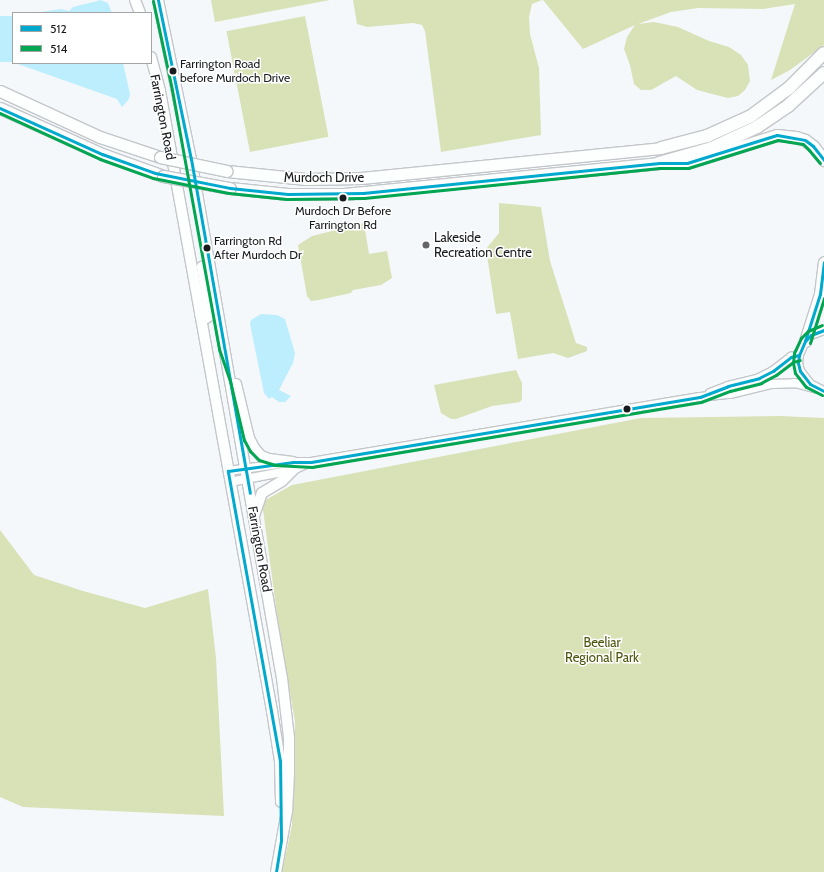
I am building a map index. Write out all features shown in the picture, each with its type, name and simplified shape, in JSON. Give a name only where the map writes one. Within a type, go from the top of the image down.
[{"type":"highway","points":[[661,148],[707,136],[750,116],[789,88],[824,53]]},
{"type":"highway","points":[[659,163],[700,152],[751,130],[788,106],[824,73]]},
{"type":"main road","points":[[135,0],[140,12]]},
{"type":"main road","name":"Farrington Road","points":[[158,0],[179,97],[282,678],[289,738],[287,811],[276,872]]},
{"type":"main road","name":"Farrington Road","points":[[152,61],[160,92],[279,754],[281,786],[281,840]]},
{"type":"main road","name":"Murdoch Drive","points":[[0,91],[95,135],[160,157],[227,172],[306,179],[361,178],[661,148]]},
{"type":"main road","name":"Murdoch Drive","points":[[0,108],[102,154],[164,176],[230,188],[288,194],[344,194],[659,163],[669,165],[692,162],[777,135],[796,137],[805,140],[813,146],[824,160]]},
{"type":"main road","points":[[200,314],[206,318],[209,316],[201,260],[206,248]]},
{"type":"main road","points":[[805,341],[820,294],[824,262]]},
{"type":"main road","points":[[224,348],[236,380],[249,438],[254,448],[262,456],[293,466],[282,481],[262,493],[254,514]]},
{"type":"street","points":[[820,390],[810,384],[802,375],[798,363],[798,355],[805,341],[811,335],[824,330]]},
{"type":"street","points":[[700,397],[728,386],[760,378],[773,371],[791,357],[798,355]]},
{"type":"street","points":[[228,471],[246,473],[293,466],[700,397],[730,394],[779,383],[795,383],[820,390]]},
{"type":"street","points":[[230,482],[246,473]]},
{"type":"green space","points":[[211,0],[330,0],[215,22]]},
{"type":"green space","points":[[353,0],[542,0],[532,4],[529,17],[530,34],[539,68],[541,135],[441,152],[425,31],[422,25],[413,23],[367,27],[357,24]]},
{"type":"green space","points":[[543,0],[824,0],[824,45],[790,70],[771,80],[795,4],[763,9],[698,8],[671,12],[638,24],[654,22],[678,27],[709,41],[729,47],[741,55],[748,65],[750,81],[745,90],[738,96],[728,98],[697,90],[676,76],[651,90],[641,90],[634,84],[630,65],[624,49],[627,37],[635,25],[583,49]]},
{"type":"green space","points":[[305,16],[328,137],[250,152],[226,31]]},
{"type":"green space","points":[[499,203],[541,207],[550,261],[576,343],[587,347],[587,351],[568,358],[553,353],[518,359],[510,312],[496,314],[486,249],[499,233]]},
{"type":"green space","points":[[364,223],[369,254],[387,251],[392,278],[381,285],[353,290],[351,293],[311,301],[307,296],[298,245],[312,236]]},
{"type":"green space","points":[[516,370],[522,383],[522,399],[520,402],[492,406],[456,419],[451,419],[441,413],[434,385]]},
{"type":"green space","name":"Beeliar Regional Park","points":[[780,416],[824,418],[824,872],[282,872],[292,825],[295,722],[278,622],[262,502],[292,485],[641,418]]},
{"type":"green space","points":[[0,530],[34,575],[83,591],[145,608],[208,589],[216,658],[224,816],[23,807],[0,797]]},
{"type":"water","points":[[101,0],[108,3],[112,12],[41,12],[61,9],[69,11],[73,7]]},
{"type":"water","points":[[0,16],[12,16],[12,62],[0,62]]},
{"type":"water","points":[[18,64],[123,64],[130,94],[129,99],[122,107],[117,99]]},
{"type":"water","points":[[261,314],[277,315],[285,319],[295,353],[293,363],[279,390],[291,396],[285,402],[279,402],[272,397],[269,399],[264,393],[250,324],[251,320]]},
{"type":"transit line","name":"512","points":[[158,0],[191,159],[250,493]]},
{"type":"transit line","name":"514","points":[[153,1],[172,90],[219,349],[230,381],[244,440],[250,451],[259,460],[275,465],[312,467],[701,402],[730,391],[761,383],[776,375],[793,362],[800,360]]},
{"type":"transit line","name":"512","points":[[0,108],[102,154],[155,173],[230,188],[288,194],[363,193],[659,163],[687,163],[777,135],[805,140],[813,146],[824,160]]},
{"type":"transit line","name":"514","points":[[0,113],[100,159],[153,178],[229,193],[287,199],[364,198],[659,168],[688,168],[778,140],[803,144],[820,163]]},
{"type":"transit line","name":"512","points":[[805,341],[820,294],[824,262]]},
{"type":"transit line","name":"514","points":[[810,343],[824,298]]},
{"type":"transit line","name":"514","points":[[822,325],[808,331],[801,338],[794,353],[793,363],[795,373],[806,387],[822,395]]},
{"type":"transit line","name":"512","points":[[824,330],[811,335],[805,341],[799,355],[798,363],[800,371],[810,384],[824,391]]},
{"type":"transit line","name":"512","points":[[276,872],[281,840],[280,761],[228,471],[293,462],[311,462],[700,397],[728,386],[759,378],[773,371],[791,357],[799,355]]},
{"type":"place","name":"Farrington Road before Murdoch Drive","points":[[173,71]]},
{"type":"place","name":"Murdoch Dr Before Farrington Rd","points":[[343,198]]},
{"type":"place","name":"Lakeside Recreation Centre","points":[[426,245]]},
{"type":"place","name":"Farrington Rd After Murdoch Dr","points":[[207,248]]}]
